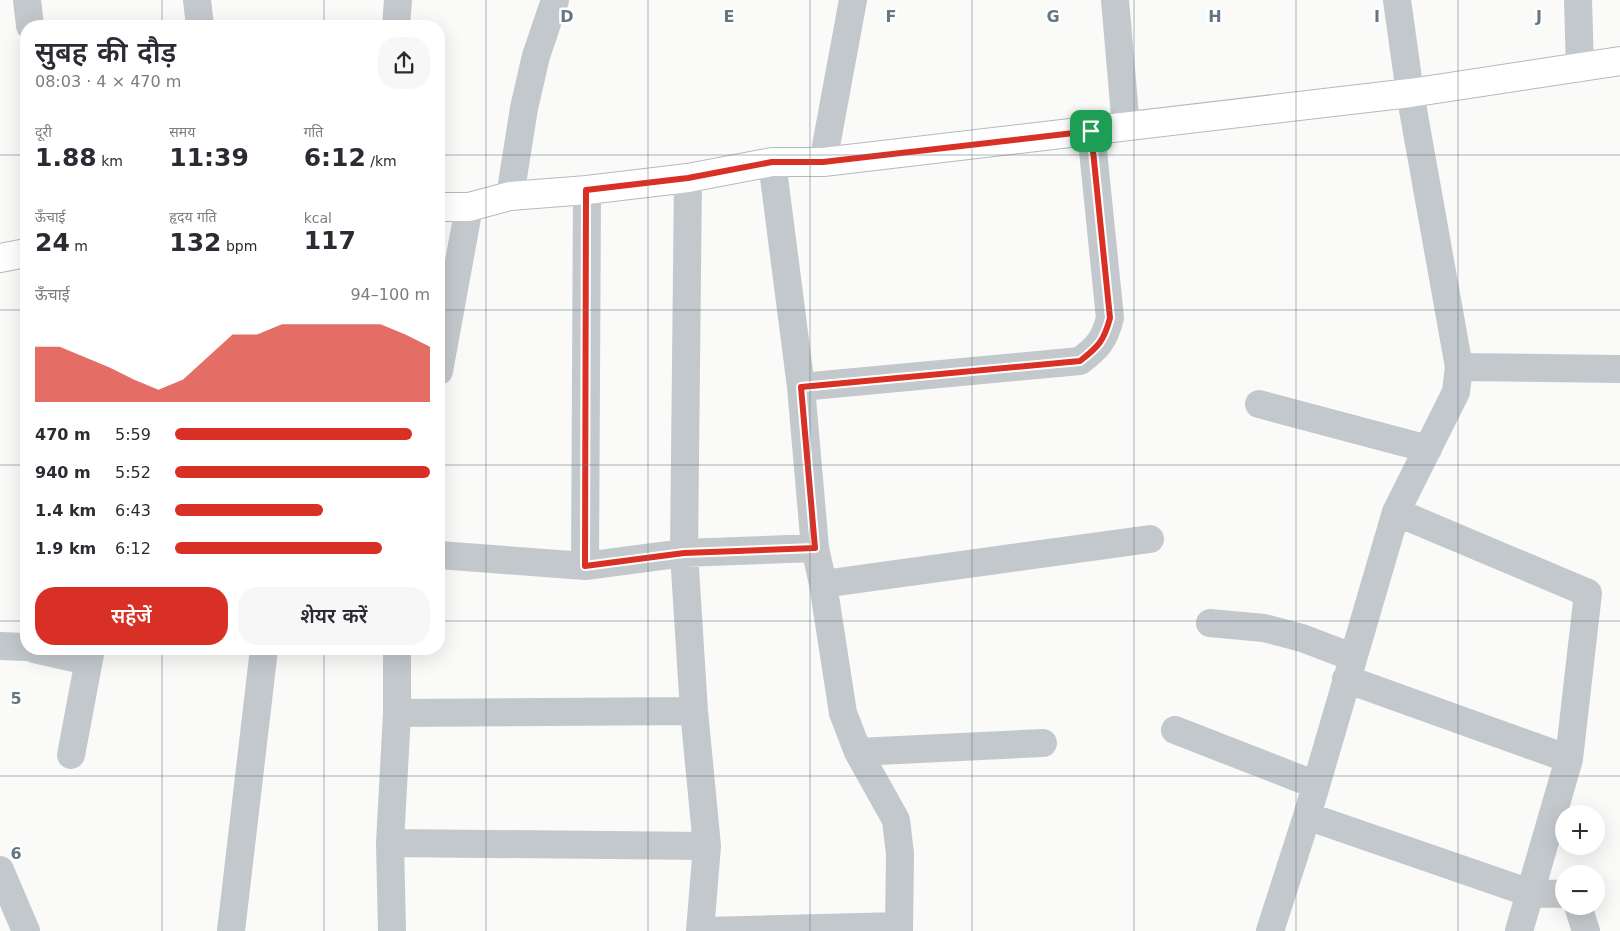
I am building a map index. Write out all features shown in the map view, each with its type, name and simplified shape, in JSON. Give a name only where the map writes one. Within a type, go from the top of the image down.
[{"type":"street","points":[[27,0],[29,20]]},
{"type":"street","points":[[197,0],[199,20]]},
{"type":"street","points":[[396,20],[398,0]]},
{"type":"street","points":[[510,196],[524,108],[536,56],[555,0]]},
{"type":"street","points":[[823,162],[853,0]]},
{"type":"street","points":[[1115,0],[1126,127]]},
{"type":"street","points":[[1270,931],[1307,816],[1396,512],[1456,392],[1458,368],[1410,93],[1396,0]]},
{"type":"street","points":[[1578,0],[1580,68]]},
{"type":"street","points":[[445,206],[469,206],[510,196],[586,190],[688,178],[772,162],[823,162],[1410,93],[1620,61]]},
{"type":"street","points":[[801,387],[1080,361],[1094,350],[1106,336],[1110,318],[1091,131]]},
{"type":"street","points":[[706,931],[899,929],[900,854],[896,820],[858,752],[843,713],[823,584],[815,548],[801,387],[772,162]]},
{"type":"street","points":[[688,178],[684,553],[694,711],[707,846],[700,931]]},
{"type":"street","points":[[585,566],[586,190]]},
{"type":"street","points":[[445,338],[469,206]]},
{"type":"street","points":[[0,258],[20,254]]},
{"type":"street","points":[[1458,368],[1620,369]]},
{"type":"street","points":[[1259,404],[1428,449]]},
{"type":"street","points":[[1396,512],[1588,592],[1570,759],[1519,931]]},
{"type":"street","points":[[823,584],[1150,539]]},
{"type":"street","points":[[445,554],[585,566],[684,553],[815,548]]},
{"type":"street","points":[[1210,623],[1264,628],[1302,638],[1349,668],[1570,759]]},
{"type":"street","points":[[0,646],[20,647]]},
{"type":"street","points":[[71,755],[89,655]]},
{"type":"street","points":[[226,929],[263,655]]},
{"type":"street","points":[[392,931],[390,844],[397,713],[398,655]]},
{"type":"street","points":[[397,713],[694,711]]},
{"type":"street","points":[[1175,730],[1316,785]]},
{"type":"street","points":[[858,752],[1043,743]]},
{"type":"street","points":[[1307,816],[1530,893],[1555,894]]},
{"type":"street","points":[[390,844],[707,846]]},
{"type":"street","points":[[0,870],[26,931]]},
{"type":"street","points":[[1581,915],[1586,931]]},
{"type":"route","points":[[1091,131],[1110,318],[1106,336],[1094,350],[1080,361],[801,387],[815,548],[684,553],[585,566],[586,190],[688,178],[772,162],[823,162],[1091,131]]}]
